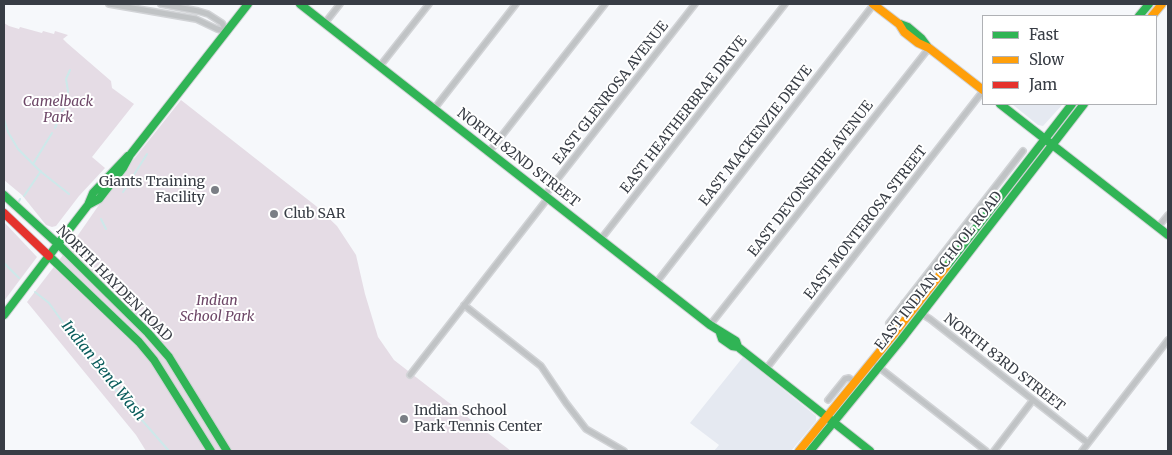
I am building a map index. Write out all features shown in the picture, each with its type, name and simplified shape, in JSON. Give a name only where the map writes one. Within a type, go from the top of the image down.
[{"type":"main road","points":[[4,315],[88,205],[100,199],[123,168],[130,155],[248,4]]},
{"type":"main road","name":"NORTH 82ND STREET","points":[[300,4],[656,282],[720,333],[722,339],[732,346],[738,347],[870,451]]},
{"type":"main road","points":[[874,4],[899,24],[904,32],[928,48],[982,90]]},
{"type":"main road","points":[[1141,15],[1149,4]]},
{"type":"main road","points":[[1153,15],[1162,4]]},
{"type":"main road","points":[[1001,105],[1168,235]]},
{"type":"main road","name":"EAST INDIAN SCHOOL ROAD","points":[[799,451],[913,309],[1071,105]]},
{"type":"main road","name":"EAST INDIAN SCHOOL ROAD","points":[[810,451],[922,313],[1083,105]]},
{"type":"main road","name":"NORTH HAYDEN ROAD","points":[[4,194],[58,244],[148,333],[169,357],[227,451]]},
{"type":"main road","name":"NORTH HAYDEN ROAD","points":[[4,213],[138,342],[154,360],[211,451]]},
{"type":"street","points":[[109,4],[196,19],[227,32]]},
{"type":"street","points":[[161,4],[208,14],[222,23],[227,32]]},
{"type":"street","points":[[325,23],[340,4]]},
{"type":"street","points":[[380,66],[429,4]]},
{"type":"street","points":[[434,109],[516,4]]},
{"type":"street","points":[[489,152],[605,4]]},
{"type":"street","name":"EAST GLENROSA AVENUE","points":[[410,375],[695,4]]},
{"type":"street","name":"EAST HEATHERBRAE DRIVE","points":[[601,239],[785,4]]},
{"type":"street","name":"EAST MACKENZIE DRIVE","points":[[656,282],[874,4]]},
{"type":"street","name":"EAST DEVONSHIRE AVENUE","points":[[710,325],[928,48]]},
{"type":"street","name":"EAST MONTEROSA STREET","points":[[766,369],[982,92]]},
{"type":"street","name":"EAST INDIAN SCHOOL ROAD","points":[[889,323],[1023,151]]},
{"type":"street","points":[[1018,158],[1026,164]]},
{"type":"street","points":[[1158,227],[1168,215]]},
{"type":"street","name":"NORTH 83RD STREET","points":[[904,303],[922,313],[1088,443]]},
{"type":"street","points":[[464,304],[541,366],[566,404],[586,429],[624,451]]},
{"type":"street","points":[[1082,451],[1168,340]]},
{"type":"street","points":[[872,361],[986,451]]},
{"type":"street","name":"EAST INDIAN SCHOOL ROAD","points":[[828,400],[845,379],[849,378],[855,382]]},
{"type":"street","points":[[994,451],[1033,400]]},
{"type":"shaded area","points":[[1013,105],[1062,105],[1043,126],[1038,125]]},
{"type":"shaded area","points":[[743,357],[816,416],[816,421],[791,451],[714,451],[719,445],[690,423]]},
{"type":"green space","name":"Camelback Park","points":[[4,23],[19,29],[20,27],[54,34],[55,31],[68,35],[63,39],[111,81],[112,88],[134,104],[92,157],[105,168],[79,196],[56,226],[52,227],[46,225],[22,195],[4,180]]},
{"type":"green space","name":"Indian School Park","points":[[181,100],[316,206],[337,226],[356,255],[378,337],[394,360],[511,451],[146,451],[136,435],[27,302],[76,238],[110,189]]},
{"type":"green space","points":[[4,222],[37,257],[4,301]]},
{"type":"waterway","points":[[55,128],[67,99],[66,79],[70,70]]},
{"type":"waterway","points":[[4,119],[8,132],[18,149],[40,171],[69,194]]},
{"type":"waterway","points":[[33,164],[52,133]]},
{"type":"waterway","points":[[123,192],[147,154]]},
{"type":"waterway","points":[[24,196],[41,171]]},
{"type":"waterway","points":[[101,219],[106,229]]},
{"type":"waterway","name":"Indian Bend Wash","points":[[4,263],[19,278]]},
{"type":"waterway","name":"Indian Bend Wash","points":[[35,292],[49,303],[91,362],[169,451]]},
{"type":"traffic: fast","points":[[88,205],[99,199],[123,168],[130,155],[248,4]]},
{"type":"traffic: fast","points":[[300,4],[710,325],[736,341],[738,347]]},
{"type":"traffic: fast","points":[[1140,15],[1149,4]]},
{"type":"traffic: fast","points":[[900,24],[908,27],[927,46]]},
{"type":"traffic: fast","points":[[1001,105],[1168,235]]},
{"type":"traffic: fast","points":[[946,267],[1071,105]]},
{"type":"traffic: fast","points":[[810,451],[901,340],[1083,105]]},
{"type":"traffic: fast","points":[[4,195],[58,244],[88,205],[93,193],[128,156]]},
{"type":"traffic: fast","points":[[4,315],[58,244],[148,333],[169,357],[227,451]]},
{"type":"traffic: fast","points":[[49,256],[139,342],[154,360],[211,451]]},
{"type":"traffic: fast","points":[[720,333],[722,339],[732,346],[738,347],[870,451]]},
{"type":"traffic: slow","points":[[873,4],[899,24],[904,32],[918,43],[929,48],[982,89]]},
{"type":"traffic: slow","points":[[1153,15],[1162,4]]},
{"type":"traffic: slow","points":[[799,451],[946,267]]},
{"type":"traffic: jam","points":[[4,213],[49,256]]},
{"type":"place","name":"Giants Training Facility","points":[[215,190]]},
{"type":"place","name":"Club SAR","points":[[274,214]]},
{"type":"place","name":"Indian School Park Tennis Center","points":[[404,419]]}]
